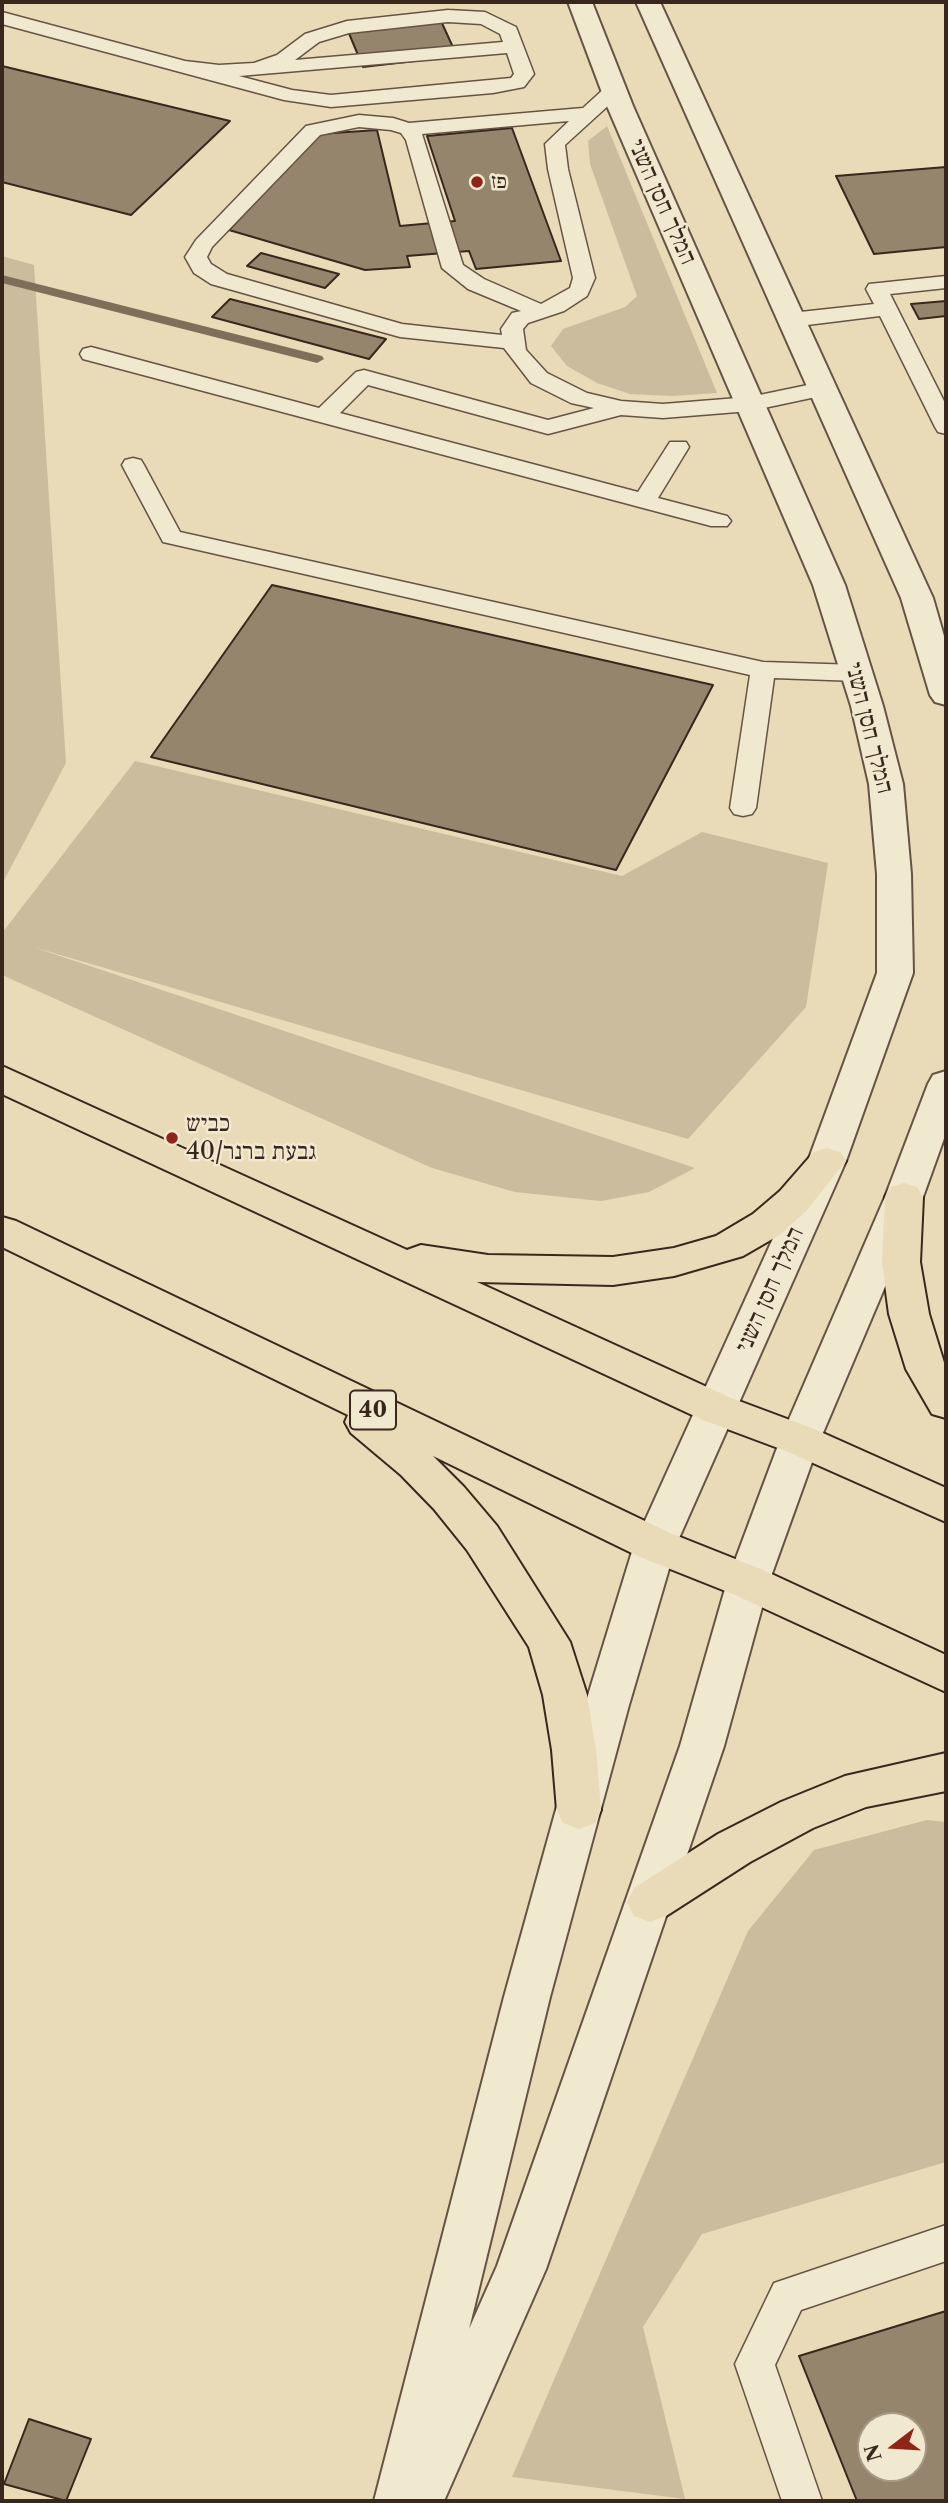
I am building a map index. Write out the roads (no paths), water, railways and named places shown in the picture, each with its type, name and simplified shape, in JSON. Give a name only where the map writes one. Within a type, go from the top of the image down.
[{"type":"highway","points":[[2,1079],[717,1409],[800,1440],[946,1506]]},
{"type":"highway","points":[[372,1250],[488,1269],[613,1271],[674,1262],[729,1247],[767,1224],[793,1201],[827,1161]]},
{"type":"highway","points":[[904,1197],[901,1262],[909,1314],[926,1369],[946,1403]]},
{"type":"highway","name":"40","points":[[2,1231],[654,1545],[748,1582],[946,1674]]},
{"type":"highway","points":[[286,1368],[331,1395],[415,1464],[449,1498],[482,1538],[515,1586],[549,1642],[565,1695],[574,1750],[579,1810]]},
{"type":"highway","points":[[650,1902],[734,1848],[797,1815],[861,1789],[946,1772]]},
{"type":"street","name":"המלך חסן השני","points":[[400,2501],[527,1997],[654,1545],[827,1161],[895,973],[894,874],[886,784],[857,673],[829,584],[614,90],[580,2]]},
{"type":"street","points":[[648,2],[917,598],[942,666],[946,695]]},
{"type":"street","points":[[417,2501],[521,2269],[702,1746],[748,1582],[800,1440],[904,1197],[946,1084]]},
{"type":"lane","points":[[2,18],[291,96],[331,101],[517,83],[524,74],[509,31],[485,18],[448,16],[346,27],[312,38],[284,59],[257,69]]},
{"type":"lane","points":[[184,67],[219,71],[257,69],[515,47]]},
{"type":"lane","points":[[614,90],[555,144],[558,169],[584,278],[579,291],[556,306],[520,318],[512,329],[515,351],[539,378],[579,398],[621,408],[663,411],[750,404],[822,389]]},
{"type":"lane","points":[[514,342],[446,337],[400,330],[219,279],[202,268],[196,257],[203,244],[313,130],[359,121],[393,124],[408,129],[590,113]]},
{"type":"lane","points":[[408,129],[416,139],[453,268],[476,284],[540,311]]},
{"type":"lane","points":[[946,282],[877,289],[946,427]]},
{"type":"lane","points":[[791,320],[887,309]]},
{"type":"lane","points":[[91,354],[719,521]]},
{"type":"lane","points":[[324,416],[364,377],[548,427],[621,408]]},
{"type":"lane","points":[[644,501],[678,447]]},
{"type":"lane","points":[[134,465],[171,537],[763,670],[857,673]]},
{"type":"lane","points":[[743,808],[763,670]]},
{"type":"lane","points":[[802,2501],[755,2364],[788,2296],[946,2244]]},
{"type":"waterway","points":[[2,279],[317,359]]},
{"type":"place","name":"פז","points":[[477,182]]},
{"type":"place","name":"כביש 40/גבעת ברנר","points":[[172,1138]]}]
